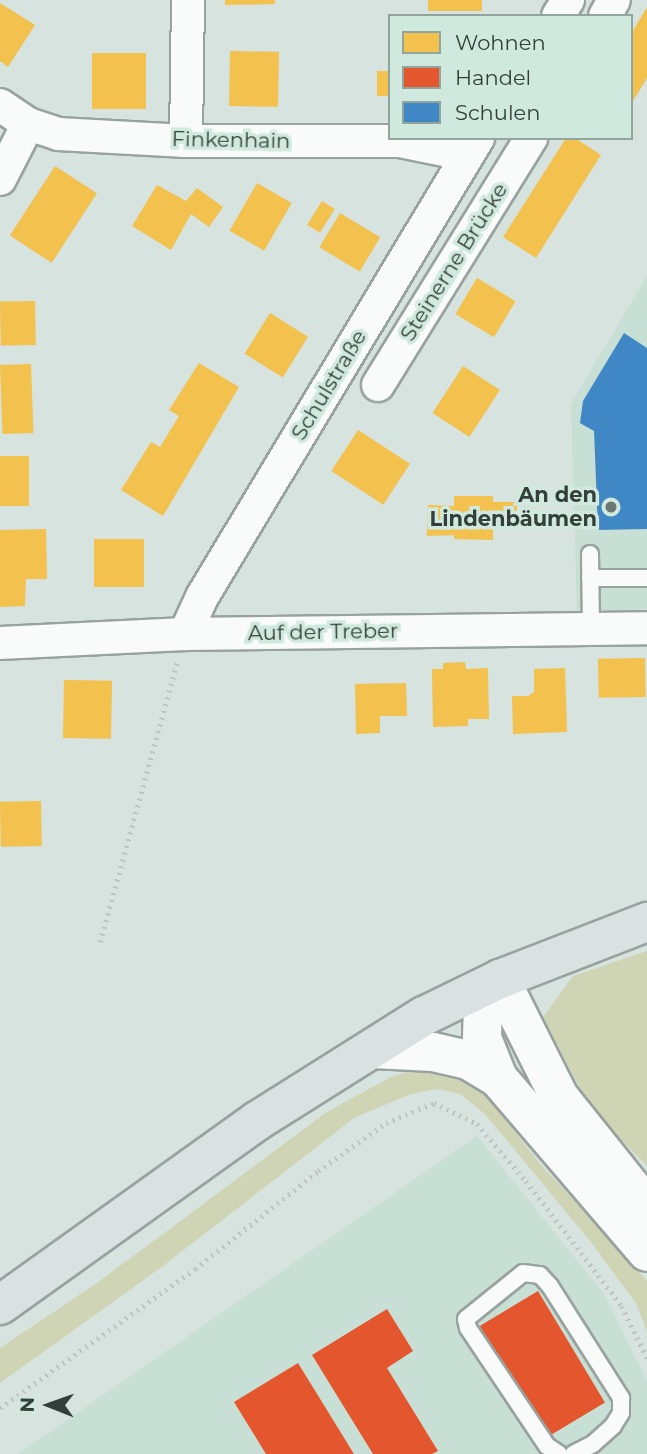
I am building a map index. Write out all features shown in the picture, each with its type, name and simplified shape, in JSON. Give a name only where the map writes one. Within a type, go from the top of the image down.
[{"type":"main road","points":[[0,1305],[257,1121],[424,1016],[500,979],[647,922]]},
{"type":"main road","points":[[498,1078],[482,1038],[483,1007],[500,979]]},
{"type":"main road","points":[[500,979],[559,1097],[647,1207]]},
{"type":"main road","points":[[373,1049],[433,1052],[468,1060],[498,1078],[647,1252]]},
{"type":"street","points":[[186,141],[188,0]]},
{"type":"street","name":"Finkenhain","points":[[0,105],[28,124],[58,134],[186,141],[400,141],[473,147]]},
{"type":"street","points":[[0,179],[28,124]]},
{"type":"street","name":"Steinerne Brücke","points":[[377,385],[530,140]]},
{"type":"street","name":"Schulstraße","points":[[185,634],[216,574],[473,147]]},
{"type":"street","name":"Auf der Treber","points":[[0,643],[185,634],[647,628]]},
{"type":"lane","points":[[590,554],[591,629]]},
{"type":"lane","points":[[590,578],[647,578]]},
{"type":"lane","points":[[559,1454],[547,1446],[468,1328],[466,1319],[523,1273],[540,1275],[550,1286],[621,1398],[621,1413],[596,1449],[573,1454]]},
{"type":"path","points":[[100,942],[185,634]]},
{"type":"path","points":[[0,1408],[195,1269],[329,1163],[386,1123],[434,1103],[477,1124],[526,1181],[622,1306],[647,1358]]},
{"type":"shaded area","name":"An den Lindenbäumen","points":[[647,276],[647,609],[577,611],[571,404]]},
{"type":"shaded area","points":[[647,951],[647,1166],[590,1108],[543,1017],[573,976]]},
{"type":"shaded area","points":[[422,1067],[451,1072],[479,1086],[540,1164],[630,1261],[647,1281],[647,1331],[636,1303],[590,1241],[485,1114],[460,1094],[437,1089],[411,1094],[354,1118],[163,1266],[0,1383],[0,1348],[97,1283],[327,1112],[391,1077]]},
{"type":"shaded area","points":[[477,1136],[604,1294],[647,1381],[647,1454],[18,1454]]},
{"type":"building: Wohnen","points":[[225,0],[275,0],[275,4],[225,5]]},
{"type":"building: Wohnen","points":[[428,0],[482,0],[482,11],[428,11]]},
{"type":"building: Wohnen","points":[[0,3],[35,25],[8,67],[0,61]]},
{"type":"building: Wohnen","points":[[647,7],[647,78],[633,101],[633,31]]},
{"type":"building: Wohnen","points":[[230,51],[279,52],[278,107],[229,106]]},
{"type":"building: Wohnen","points":[[92,53],[146,53],[146,109],[92,109]]},
{"type":"building: Wohnen","points":[[377,71],[388,71],[388,96],[377,96]]},
{"type":"building: Wohnen","points":[[565,140],[578,140],[601,155],[536,258],[503,237]]},
{"type":"building: Wohnen","points":[[55,166],[97,193],[52,263],[10,236]]},
{"type":"building: Wohnen","points":[[257,183],[292,203],[264,251],[230,231]]},
{"type":"building: Wohnen","points":[[157,185],[186,201],[197,188],[223,207],[209,227],[191,214],[171,250],[132,226]]},
{"type":"building: Wohnen","points":[[322,201],[335,209],[320,233],[307,225]]},
{"type":"building: Wohnen","points":[[340,213],[380,237],[360,271],[319,247]]},
{"type":"building: Wohnen","points":[[477,278],[516,301],[494,337],[455,314]]},
{"type":"building: Wohnen","points":[[35,301],[36,345],[1,346],[0,302]]},
{"type":"building: Wohnen","points":[[270,313],[308,337],[283,378],[245,354]]},
{"type":"building: Wohnen","points":[[199,363],[239,387],[163,516],[121,490],[151,442],[160,447],[179,416],[169,410]]},
{"type":"building: Wohnen","points":[[31,364],[33,433],[2,434],[0,365]]},
{"type":"building: Wohnen","points":[[463,366],[500,390],[469,437],[433,413]]},
{"type":"building: Wohnen","points":[[358,430],[410,464],[383,505],[331,471]]},
{"type":"building: Wohnen","points":[[0,456],[29,456],[29,506],[0,506]]},
{"type":"building: Wohnen","points":[[454,496],[493,496],[493,502],[517,502],[517,525],[493,526],[493,540],[454,539],[454,535],[427,536],[428,505],[454,506]]},
{"type":"building: Wohnen","points":[[46,529],[47,579],[26,579],[25,606],[0,607],[0,530]]},
{"type":"building: Wohnen","points":[[94,539],[144,539],[144,587],[94,587]]},
{"type":"building: Wohnen","points":[[645,658],[646,697],[599,698],[598,659]]},
{"type":"building: Wohnen","points":[[465,662],[466,669],[488,668],[489,719],[468,719],[468,726],[433,727],[432,669],[443,669],[443,663]]},
{"type":"building: Wohnen","points":[[565,668],[567,732],[513,734],[512,696],[528,696],[534,692],[534,669]]},
{"type":"building: Wohnen","points":[[64,680],[112,681],[111,739],[63,738]]},
{"type":"building: Wohnen","points":[[406,683],[407,716],[380,716],[380,733],[356,734],[355,684]]},
{"type":"building: Wohnen","points":[[41,801],[42,846],[1,847],[0,802]]},
{"type":"building: Handel","points":[[538,1291],[605,1402],[547,1437],[480,1326]]},
{"type":"building: Handel","points":[[387,1309],[413,1351],[387,1368],[438,1451],[432,1454],[373,1454],[312,1355]]},
{"type":"building: Handel","points":[[298,1363],[354,1454],[266,1454],[234,1402]]},
{"type":"building: Schulen","points":[[624,333],[647,348],[647,529],[598,530],[594,431],[580,423],[583,401]]},
{"type":"place","name":"An den Lindenbäumen","points":[[611,507]]}]
